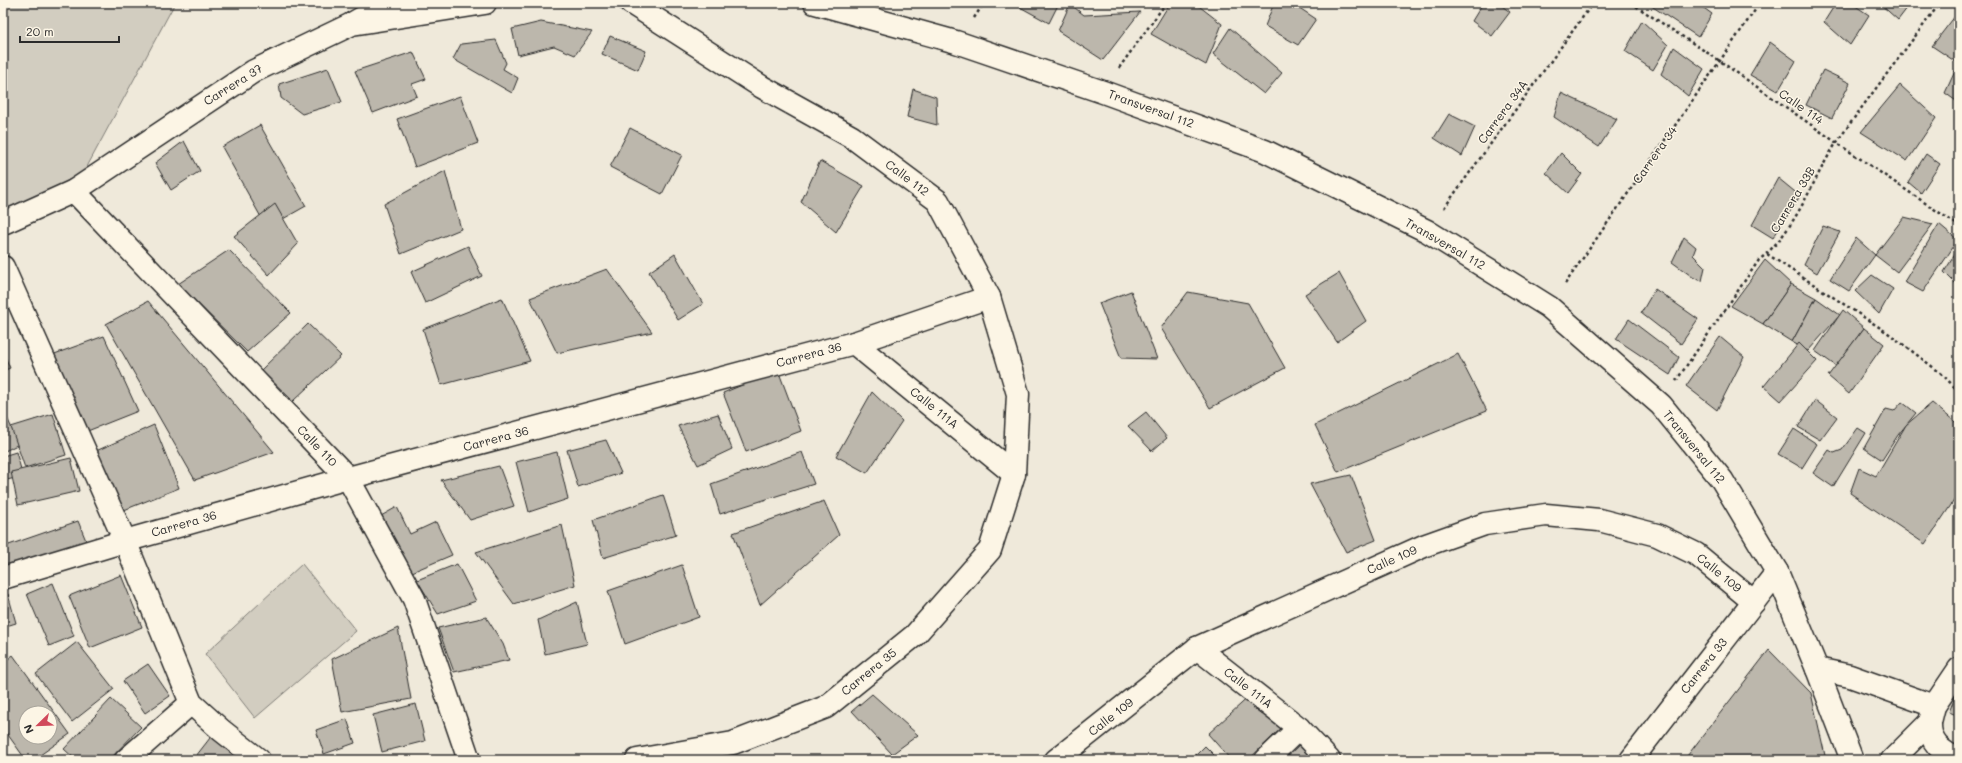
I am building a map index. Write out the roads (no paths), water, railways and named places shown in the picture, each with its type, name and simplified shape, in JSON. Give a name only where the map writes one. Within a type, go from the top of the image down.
[{"type":"street","points":[[352,24],[388,3]]},
{"type":"street","name":"Carrera 37","points":[[3,223],[74,191],[248,74],[352,24],[485,3]]},
{"type":"street","name":"Calle 112","points":[[631,3],[762,87],[852,137],[938,201],[989,297],[1018,394],[1014,474]]},
{"type":"street","name":"Transversal 112","points":[[815,3],[956,42],[1103,92],[1265,151],[1427,231],[1549,307],[1660,405],[1722,480],[1777,572],[1817,669],[1852,760]]},
{"type":"street","name":"Calle 110","points":[[74,191],[348,478],[414,599],[469,760]]},
{"type":"street","points":[[3,267],[125,541],[191,703],[221,730],[259,760]]},
{"type":"street","name":"Carrera 36","points":[[3,578],[125,541],[348,478],[854,343],[989,297]]},
{"type":"street","name":"Calle 111A","points":[[854,343],[1014,474]]},
{"type":"street","name":"Carrera 35","points":[[637,760],[733,743],[826,707],[915,635],[990,550],[1014,474]]},
{"type":"street","name":"Calle 109","points":[[1056,760],[1198,648],[1426,545],[1484,524],[1546,514],[1599,520],[1657,534],[1696,554],[1754,602]]},
{"type":"street","name":"Carrera 33","points":[[1631,760],[1777,572]]},
{"type":"street","name":"Calle 111A","points":[[1198,648],[1299,728],[1329,760]]},
{"type":"street","points":[[1817,669],[1850,676],[1932,714]]},
{"type":"street","points":[[1892,760],[1932,714],[1959,669]]},
{"type":"street","points":[[126,760],[191,703]]},
{"type":"street","points":[[1932,714],[1929,733],[1936,745],[1944,753],[1958,760]]},
{"type":"street","points":[[1266,760],[1299,728]]}]
